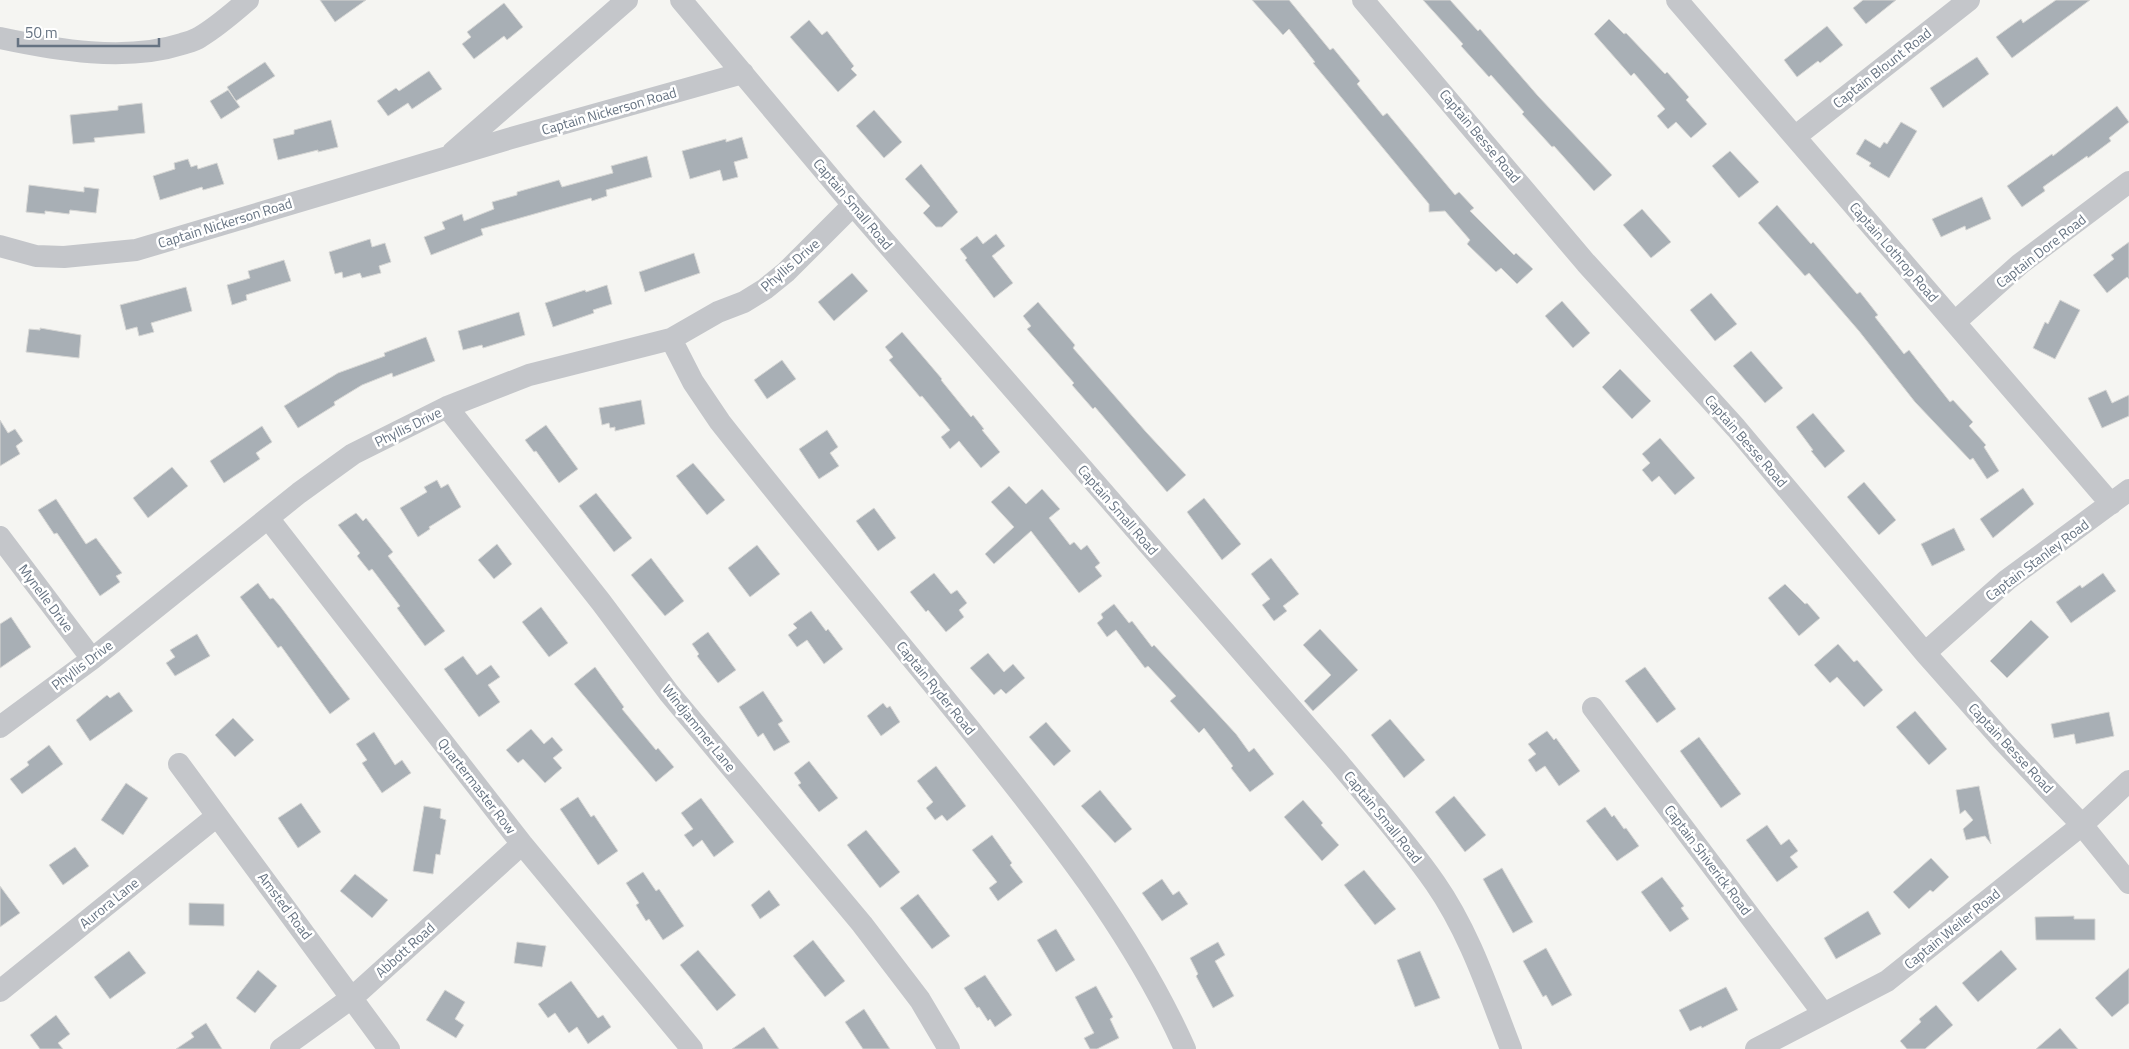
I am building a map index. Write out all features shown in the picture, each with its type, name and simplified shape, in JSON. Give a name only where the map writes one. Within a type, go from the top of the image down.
[{"type":"street","points":[[0,38],[40,47],[114,53],[146,51],[172,47],[198,38],[248,0]]},
{"type":"street","name":"Captain Nickerson Road","points":[[446,158],[627,0]]},
{"type":"street","name":"Captain Small Road","points":[[681,0],[853,205],[1338,762],[1399,835],[1436,884],[1468,941],[1511,1049]]},
{"type":"street","name":"Captain Besse Road","points":[[1363,0],[1586,263],[1736,428],[1926,653],[2002,740],[2082,825],[2129,883]]},
{"type":"street","name":"Captain Lothrop Road","points":[[1677,0],[2111,504]]},
{"type":"street","name":"Captain Blount Road","points":[[1796,136],[1969,0]]},
{"type":"street","name":"Captain Nickerson Road","points":[[0,246],[36,256],[64,257],[136,250],[446,158],[743,73]]},
{"type":"street","name":"Captain Dore Road","points":[[1955,322],[2020,264],[2129,182]]},
{"type":"street","name":"Phyllis Drive","points":[[0,727],[92,659],[268,518],[354,454],[447,408],[529,375],[671,339],[718,312],[744,302],[765,289],[786,272],[853,205]]},
{"type":"street","name":"Captain Ryder Road","points":[[671,339],[693,382],[720,422],[1024,797],[1094,890],[1150,978],[1185,1049]]},
{"type":"street","name":"Windjammer Lane","points":[[447,408],[601,602],[669,693],[862,924],[920,1000],[949,1049]]},
{"type":"street","name":"Captain Stanley Road","points":[[1926,653],[2007,580],[2129,490]]},
{"type":"street","name":"Quartermaster Row","points":[[268,518],[522,844],[692,1049]]},
{"type":"street","name":"Mynelle Drive","points":[[0,537],[92,659]]},
{"type":"street","name":"Captain Shiverick Road","points":[[1593,708],[1823,1013]]},
{"type":"street","name":"Amsted Road","points":[[179,764],[353,997],[389,1049]]},
{"type":"street","name":"Captain Weiler Road","points":[[1756,1049],[1887,981],[2082,825],[2129,781]]},
{"type":"street","name":"Aurora Lane","points":[[0,990],[217,816]]},
{"type":"street","name":"Abbott Road","points":[[281,1049],[353,997],[522,844]]},
{"type":"building","points":[[320,0],[366,0],[335,22]]},
{"type":"building","points":[[1252,0],[1289,0],[1330,50],[1333,48],[1360,81],[1357,84],[1383,116],[1387,113],[1455,195],[1459,192],[1474,208],[1470,211],[1514,255],[1516,253],[1533,269],[1517,284],[1501,268],[1496,272],[1467,244],[1470,240],[1445,211],[1429,212],[1429,204],[1313,63],[1315,62],[1289,29],[1283,35]]},
{"type":"building","points":[[1423,0],[1450,0],[1478,31],[1480,29],[1538,96],[1612,175],[1594,191],[1554,146],[1552,147],[1522,114],[1524,112],[1491,75],[1489,77],[1461,46],[1463,44]]},
{"type":"building","points":[[1863,0],[1896,0],[1866,24],[1853,8]]},
{"type":"building","points":[[2056,0],[2090,0],[2012,58],[1996,37],[2021,19],[2023,23]]},
{"type":"building","points":[[504,3],[523,27],[507,40],[504,36],[474,59],[462,44],[471,37],[467,32]]},
{"type":"building","points":[[1609,19],[1624,34],[1626,33],[1665,74],[1667,72],[1689,97],[1686,100],[1707,124],[1691,138],[1676,122],[1668,129],[1657,116],[1665,109],[1634,73],[1631,76],[1594,34]]},
{"type":"building","points":[[809,20],[822,35],[827,31],[854,66],[851,69],[857,75],[838,92],[790,37]]},
{"type":"building","points":[[1827,26],[1843,45],[1820,63],[1818,61],[1797,77],[1784,60]]},
{"type":"building","points":[[1977,57],[1989,74],[1943,108],[1930,88]]},
{"type":"building","points":[[265,62],[275,76],[236,101],[227,87]]},
{"type":"building","points":[[429,71],[442,89],[412,109],[408,103],[388,116],[377,101],[396,88],[399,91]]},
{"type":"building","points":[[228,90],[240,107],[221,119],[210,101]]},
{"type":"building","points":[[142,103],[145,133],[94,138],[95,142],[73,144],[70,115],[118,110],[118,106]]},
{"type":"building","points":[[2117,106],[2129,122],[2109,138],[2111,141],[2043,187],[2045,191],[2022,207],[2007,186],[2052,154],[2053,156]]},
{"type":"building","points":[[874,110],[902,142],[884,158],[856,126]]},
{"type":"building","points":[[331,120],[338,147],[278,160],[273,139],[294,134],[294,130]]},
{"type":"building","points":[[1901,122],[1917,131],[1889,178],[1869,166],[1871,163],[1856,154],[1865,139],[1880,148],[1884,142],[1887,144]]},
{"type":"building","points":[[742,137],[748,158],[734,162],[738,177],[723,181],[720,170],[690,179],[682,151],[726,139],[726,142]]},
{"type":"building","points":[[1730,151],[1759,182],[1739,198],[1712,166]]},
{"type":"building","points":[[647,156],[652,177],[606,190],[607,196],[592,201],[591,198],[481,229],[483,235],[431,255],[424,237],[445,229],[442,222],[462,214],[464,221],[494,209],[492,202],[517,195],[517,192],[559,180],[562,187],[613,173],[611,166]]},
{"type":"building","points":[[188,159],[191,167],[197,165],[198,169],[217,163],[224,184],[203,190],[202,187],[160,200],[153,176],[175,169],[174,163]]},
{"type":"building","points":[[921,164],[958,212],[942,227],[936,227],[923,213],[930,206],[905,179]]},
{"type":"building","points":[[29,185],[84,192],[84,187],[99,189],[96,213],[70,210],[69,214],[45,211],[45,214],[26,212]]},
{"type":"building","points":[[1982,197],[1991,219],[1966,230],[1965,226],[1941,237],[1932,219]]},
{"type":"building","points":[[1777,205],[1811,244],[1813,242],[1857,294],[1860,292],[1878,315],[1875,317],[1904,354],[1909,350],[1950,402],[1953,400],[1973,422],[1969,426],[1986,445],[1984,447],[1999,471],[1987,479],[1973,458],[1970,460],[1915,402],[1859,331],[1809,273],[1805,276],[1758,223]]},
{"type":"building","points":[[1642,209],[1671,242],[1651,258],[1623,225]]},
{"type":"building","points":[[996,234],[1005,246],[992,256],[1013,283],[994,298],[965,260],[967,258],[960,249],[977,236],[983,244]]},
{"type":"building","points":[[370,239],[372,247],[385,243],[391,262],[379,266],[381,273],[362,278],[360,273],[343,278],[342,272],[335,274],[329,252]]},
{"type":"building","points":[[2129,242],[2129,279],[2127,277],[2107,293],[2093,275],[2114,259],[2111,255]]},
{"type":"building","points":[[694,253],[700,273],[645,292],[639,272]]},
{"type":"building","points":[[284,260],[291,281],[246,295],[247,300],[232,305],[227,285],[250,278],[248,271]]},
{"type":"building","points":[[852,273],[868,291],[834,321],[818,302]]},
{"type":"building","points":[[607,285],[612,304],[593,310],[594,313],[553,327],[545,303]]},
{"type":"building","points":[[186,287],[192,311],[151,323],[154,332],[139,336],[137,327],[126,330],[120,305]]},
{"type":"building","points":[[1711,293],[1737,324],[1715,341],[1690,310]]},
{"type":"building","points":[[2060,300],[2080,310],[2055,359],[2033,348],[2045,322],[2048,324]]},
{"type":"building","points":[[1562,301],[1590,333],[1573,348],[1545,316]]},
{"type":"building","points":[[1038,302],[1075,345],[1073,348],[1186,475],[1167,492],[1095,407],[1093,409],[1072,385],[1074,383],[1027,329],[1031,326],[1023,316]]},
{"type":"building","points":[[519,312],[525,335],[483,348],[482,345],[463,350],[458,331]]},
{"type":"building","points":[[40,328],[81,335],[79,358],[26,352],[29,329],[40,330]]},
{"type":"building","points":[[902,332],[971,417],[973,415],[984,429],[982,430],[1000,452],[981,468],[959,441],[950,449],[941,437],[950,430],[889,360],[893,357],[885,347]]},
{"type":"building","points":[[426,337],[435,361],[393,377],[392,373],[362,385],[334,402],[335,405],[298,428],[284,406],[338,373],[385,356],[384,353]]},
{"type":"building","points":[[1751,351],[1783,388],[1765,403],[1733,366]]},
{"type":"building","points":[[782,360],[796,379],[767,399],[754,380]]},
{"type":"building","points":[[1620,369],[1651,401],[1632,419],[1602,387]]},
{"type":"building","points":[[2106,390],[2112,403],[2129,395],[2129,416],[2102,428],[2088,398]]},
{"type":"building","points":[[641,400],[645,424],[615,431],[615,427],[610,428],[609,423],[602,425],[599,408]]},
{"type":"building","points":[[1813,413],[1845,451],[1825,468],[1811,451],[1813,450],[1796,427]]},
{"type":"building","points":[[0,420],[8,433],[15,429],[23,441],[16,446],[20,454],[0,466]]},
{"type":"building","points":[[546,425],[578,469],[559,483],[536,451],[534,452],[525,440]]},
{"type":"building","points":[[262,426],[272,442],[256,453],[260,459],[224,483],[210,461]]},
{"type":"building","points":[[827,430],[838,447],[830,453],[839,466],[819,479],[799,449]]},
{"type":"building","points":[[1660,438],[1695,478],[1675,495],[1659,476],[1652,482],[1642,470],[1650,463],[1642,454]]},
{"type":"building","points":[[693,463],[725,500],[707,515],[676,476]]},
{"type":"building","points":[[172,467],[188,486],[148,518],[133,498]]},
{"type":"building","points":[[437,480],[441,488],[448,484],[461,507],[429,527],[430,529],[418,537],[400,508],[427,492],[424,487]]},
{"type":"building","points":[[1864,482],[1896,520],[1879,535],[1847,497]]},
{"type":"building","points":[[1009,486],[1026,504],[1042,489],[1060,509],[1049,518],[1070,545],[1074,542],[1081,550],[1087,545],[1100,563],[1095,567],[1102,576],[1079,593],[1031,531],[994,564],[985,554],[1014,527],[991,502]]},
{"type":"building","points":[[2023,488],[2034,504],[1993,538],[1980,519]]},
{"type":"building","points":[[596,493],[632,538],[614,552],[579,506]]},
{"type":"building","points":[[1204,498],[1241,544],[1222,560],[1187,512]]},
{"type":"building","points":[[56,499],[86,544],[96,538],[122,573],[116,576],[120,582],[100,596],[57,533],[54,534],[38,510]]},
{"type":"building","points":[[874,508],[896,538],[878,551],[856,521]]},
{"type":"building","points":[[356,513],[363,521],[366,518],[393,552],[388,556],[445,631],[425,646],[397,608],[400,606],[372,569],[369,571],[357,556],[360,553],[338,525]]},
{"type":"building","points":[[1954,528],[1965,550],[1932,566],[1921,544]]},
{"type":"building","points":[[497,544],[512,564],[494,579],[478,560]]},
{"type":"building","points":[[757,545],[780,574],[750,597],[728,568]]},
{"type":"building","points":[[651,558],[684,601],[665,616],[631,575]]},
{"type":"building","points":[[1271,558],[1299,594],[1283,606],[1287,611],[1274,621],[1262,605],[1270,599],[1251,574]]},
{"type":"building","points":[[934,573],[951,594],[957,590],[967,603],[959,610],[964,617],[946,632],[910,592]]},
{"type":"building","points":[[2103,573],[2116,591],[2071,623],[2056,602],[2080,585],[2082,588]]},
{"type":"building","points":[[258,583],[270,599],[273,598],[280,606],[350,699],[330,714],[281,646],[278,648],[240,597]]},
{"type":"building","points":[[1785,584],[1805,604],[1807,603],[1820,618],[1799,636],[1768,598]]},
{"type":"building","points":[[1114,604],[1129,623],[1132,621],[1152,647],[1154,645],[1236,734],[1249,752],[1254,748],[1274,774],[1250,792],[1204,728],[1199,733],[1170,701],[1176,696],[1148,666],[1145,668],[1116,630],[1107,637],[1097,623],[1103,618],[1101,614]]},
{"type":"building","points":[[541,607],[568,643],[549,657],[522,622]]},
{"type":"building","points":[[811,611],[843,649],[824,664],[807,640],[797,647],[788,635],[797,628],[793,624]]},
{"type":"building","points":[[11,617],[31,647],[0,668],[0,624]]},
{"type":"building","points":[[2031,620],[2049,637],[2007,678],[1990,661]]},
{"type":"building","points":[[1320,629],[1358,670],[1313,711],[1304,701],[1331,675],[1303,645]]},
{"type":"building","points":[[708,632],[736,670],[718,683],[697,656],[699,654],[692,644]]},
{"type":"building","points":[[197,634],[210,656],[175,676],[166,663],[175,657],[170,650]]},
{"type":"building","points":[[1838,644],[1854,662],[1857,660],[1883,690],[1864,707],[1837,677],[1830,683],[1814,665]]},
{"type":"building","points":[[988,653],[1004,672],[1013,664],[1025,678],[1006,694],[1001,689],[994,695],[970,668]]},
{"type":"building","points":[[463,656],[477,675],[491,665],[500,677],[488,685],[500,702],[479,717],[444,669]]},
{"type":"building","points":[[595,667],[624,707],[622,709],[656,750],[658,748],[674,767],[656,782],[574,684]]},
{"type":"building","points":[[1645,667],[1676,709],[1657,723],[1625,681]]},
{"type":"building","points":[[763,691],[783,721],[778,724],[790,742],[774,751],[763,733],[758,737],[739,707]]},
{"type":"building","points":[[119,692],[133,711],[90,741],[76,720],[107,695],[110,698]]},
{"type":"building","points":[[883,703],[887,708],[890,706],[900,722],[881,736],[867,716]]},
{"type":"building","points":[[1915,711],[1947,749],[1929,765],[1896,727]]},
{"type":"building","points":[[2109,712],[2114,736],[2076,744],[2074,734],[2054,738],[2051,724]]},
{"type":"building","points":[[233,718],[254,740],[235,757],[215,735]]},
{"type":"building","points":[[1390,719],[1425,760],[1404,778],[1371,735]]},
{"type":"building","points":[[1046,722],[1071,751],[1054,766],[1029,737]]},
{"type":"building","points":[[531,729],[544,744],[552,737],[563,750],[553,758],[562,768],[545,783],[523,759],[518,763],[506,750]]},
{"type":"building","points":[[1547,731],[1554,740],[1556,738],[1580,771],[1559,786],[1545,766],[1536,772],[1528,760],[1536,754],[1528,744]]},
{"type":"building","points":[[374,732],[395,765],[402,760],[411,773],[382,793],[362,763],[367,760],[356,744]]},
{"type":"building","points":[[1699,737],[1741,794],[1721,808],[1680,751]]},
{"type":"building","points":[[49,745],[63,764],[22,794],[10,779],[29,765],[27,762]]},
{"type":"building","points":[[809,761],[838,798],[819,812],[798,785],[801,783],[794,773]]},
{"type":"building","points":[[936,766],[966,806],[947,821],[942,815],[935,820],[926,808],[933,802],[917,781]]},
{"type":"building","points":[[126,783],[148,798],[123,835],[101,820]]},
{"type":"building","points":[[1979,786],[1991,844],[1985,836],[1966,840],[1963,829],[1973,820],[1965,810],[1960,814],[1956,790]]},
{"type":"building","points":[[1100,790],[1132,829],[1115,843],[1081,806]]},
{"type":"building","points":[[1454,796],[1486,835],[1465,852],[1435,812]]},
{"type":"building","points":[[578,797],[591,817],[594,815],[618,851],[598,865],[560,809]]},
{"type":"building","points":[[701,798],[734,842],[714,857],[702,840],[693,847],[684,835],[693,829],[681,813]]},
{"type":"building","points":[[1303,800],[1323,823],[1321,825],[1339,845],[1322,861],[1284,817]]},
{"type":"building","points":[[301,803],[321,832],[298,848],[278,818]]},
{"type":"building","points":[[424,806],[441,809],[440,818],[446,820],[440,855],[436,854],[433,874],[413,871]]},
{"type":"building","points":[[1605,807],[1612,817],[1614,815],[1624,829],[1626,828],[1639,846],[1617,861],[1586,821]]},
{"type":"building","points":[[1767,825],[1781,845],[1789,839],[1798,851],[1790,857],[1798,867],[1777,882],[1746,840]]},
{"type":"building","points":[[866,830],[900,872],[880,888],[847,845]]},
{"type":"building","points":[[992,835],[1023,882],[998,901],[989,888],[997,882],[972,850]]},
{"type":"building","points":[[75,847],[89,866],[63,885],[49,865]]},
{"type":"building","points":[[1931,858],[1949,877],[1933,892],[1930,890],[1909,909],[1893,892]]},
{"type":"building","points":[[1502,868],[1533,922],[1513,933],[1483,879]]},
{"type":"building","points":[[1364,870],[1396,909],[1375,925],[1344,885]]},
{"type":"building","points":[[643,872],[656,891],[659,889],[684,926],[663,940],[649,919],[646,921],[636,905],[639,903],[626,883]]},
{"type":"building","points":[[355,874],[388,900],[372,918],[340,891]]},
{"type":"building","points":[[1662,877],[1684,906],[1681,908],[1689,919],[1670,932],[1641,892]]},
{"type":"building","points":[[1162,879],[1173,895],[1179,891],[1188,904],[1162,921],[1142,893]]},
{"type":"building","points":[[0,886],[20,913],[0,927]]},
{"type":"building","points":[[769,890],[780,905],[760,919],[751,905]]},
{"type":"building","points":[[918,894],[950,936],[932,949],[900,908]]},
{"type":"building","points":[[189,903],[224,904],[224,926],[189,925]]},
{"type":"building","points":[[1868,911],[1881,934],[1836,959],[1824,938]]},
{"type":"building","points":[[2074,916],[2074,919],[2095,919],[2095,940],[2036,940],[2035,917]]},
{"type":"building","points":[[1056,929],[1075,960],[1056,972],[1037,940]]},
{"type":"building","points":[[813,940],[845,981],[825,997],[793,956]]},
{"type":"building","points":[[517,942],[546,946],[542,967],[514,963]]},
{"type":"building","points":[[1218,942],[1225,955],[1215,961],[1234,996],[1213,1008],[1196,976],[1198,974],[1190,958]]},
{"type":"building","points":[[1546,948],[1572,995],[1552,1006],[1546,995],[1543,997],[1523,961]]},
{"type":"building","points":[[698,950],[736,995],[717,1011],[680,965]]},
{"type":"building","points":[[2001,950],[2017,969],[1978,1002],[1962,983]]},
{"type":"building","points":[[129,951],[146,973],[110,999],[94,977]]},
{"type":"building","points":[[1420,951],[1440,998],[1415,1007],[1397,960]]},
{"type":"building","points":[[2129,968],[2129,1003],[2112,1017],[2095,998]]},
{"type":"building","points":[[258,970],[277,986],[255,1013],[236,998]]},
{"type":"building","points":[[985,975],[1012,1015],[995,1027],[990,1019],[988,1021],[979,1007],[977,1008],[964,988]]},
{"type":"building","points":[[571,981],[598,1018],[603,1015],[611,1027],[588,1044],[577,1027],[569,1033],[555,1013],[548,1018],[538,1004]]},
{"type":"building","points":[[1096,986],[1113,1017],[1110,1019],[1119,1038],[1097,1049],[1090,1049],[1084,1038],[1094,1033],[1075,997]]},
{"type":"building","points":[[1726,987],[1738,1010],[1702,1028],[1701,1026],[1690,1031],[1679,1010]]},
{"type":"building","points":[[445,990],[465,1002],[455,1019],[464,1025],[456,1038],[426,1020]]},
{"type":"building","points":[[1936,1005],[1953,1025],[1925,1049],[1907,1049],[1900,1041],[1921,1022],[1919,1019]]},
{"type":"building","points":[[864,1009],[890,1049],[863,1049],[845,1022]]},
{"type":"building","points":[[56,1015],[70,1034],[58,1043],[63,1049],[40,1049],[30,1035]]},
{"type":"building","points":[[206,1023],[222,1049],[176,1049],[194,1037],[191,1033]]},
{"type":"building","points":[[764,1027],[779,1049],[732,1049]]},
{"type":"building","points":[[2060,1028],[2078,1049],[2036,1049]]}]
